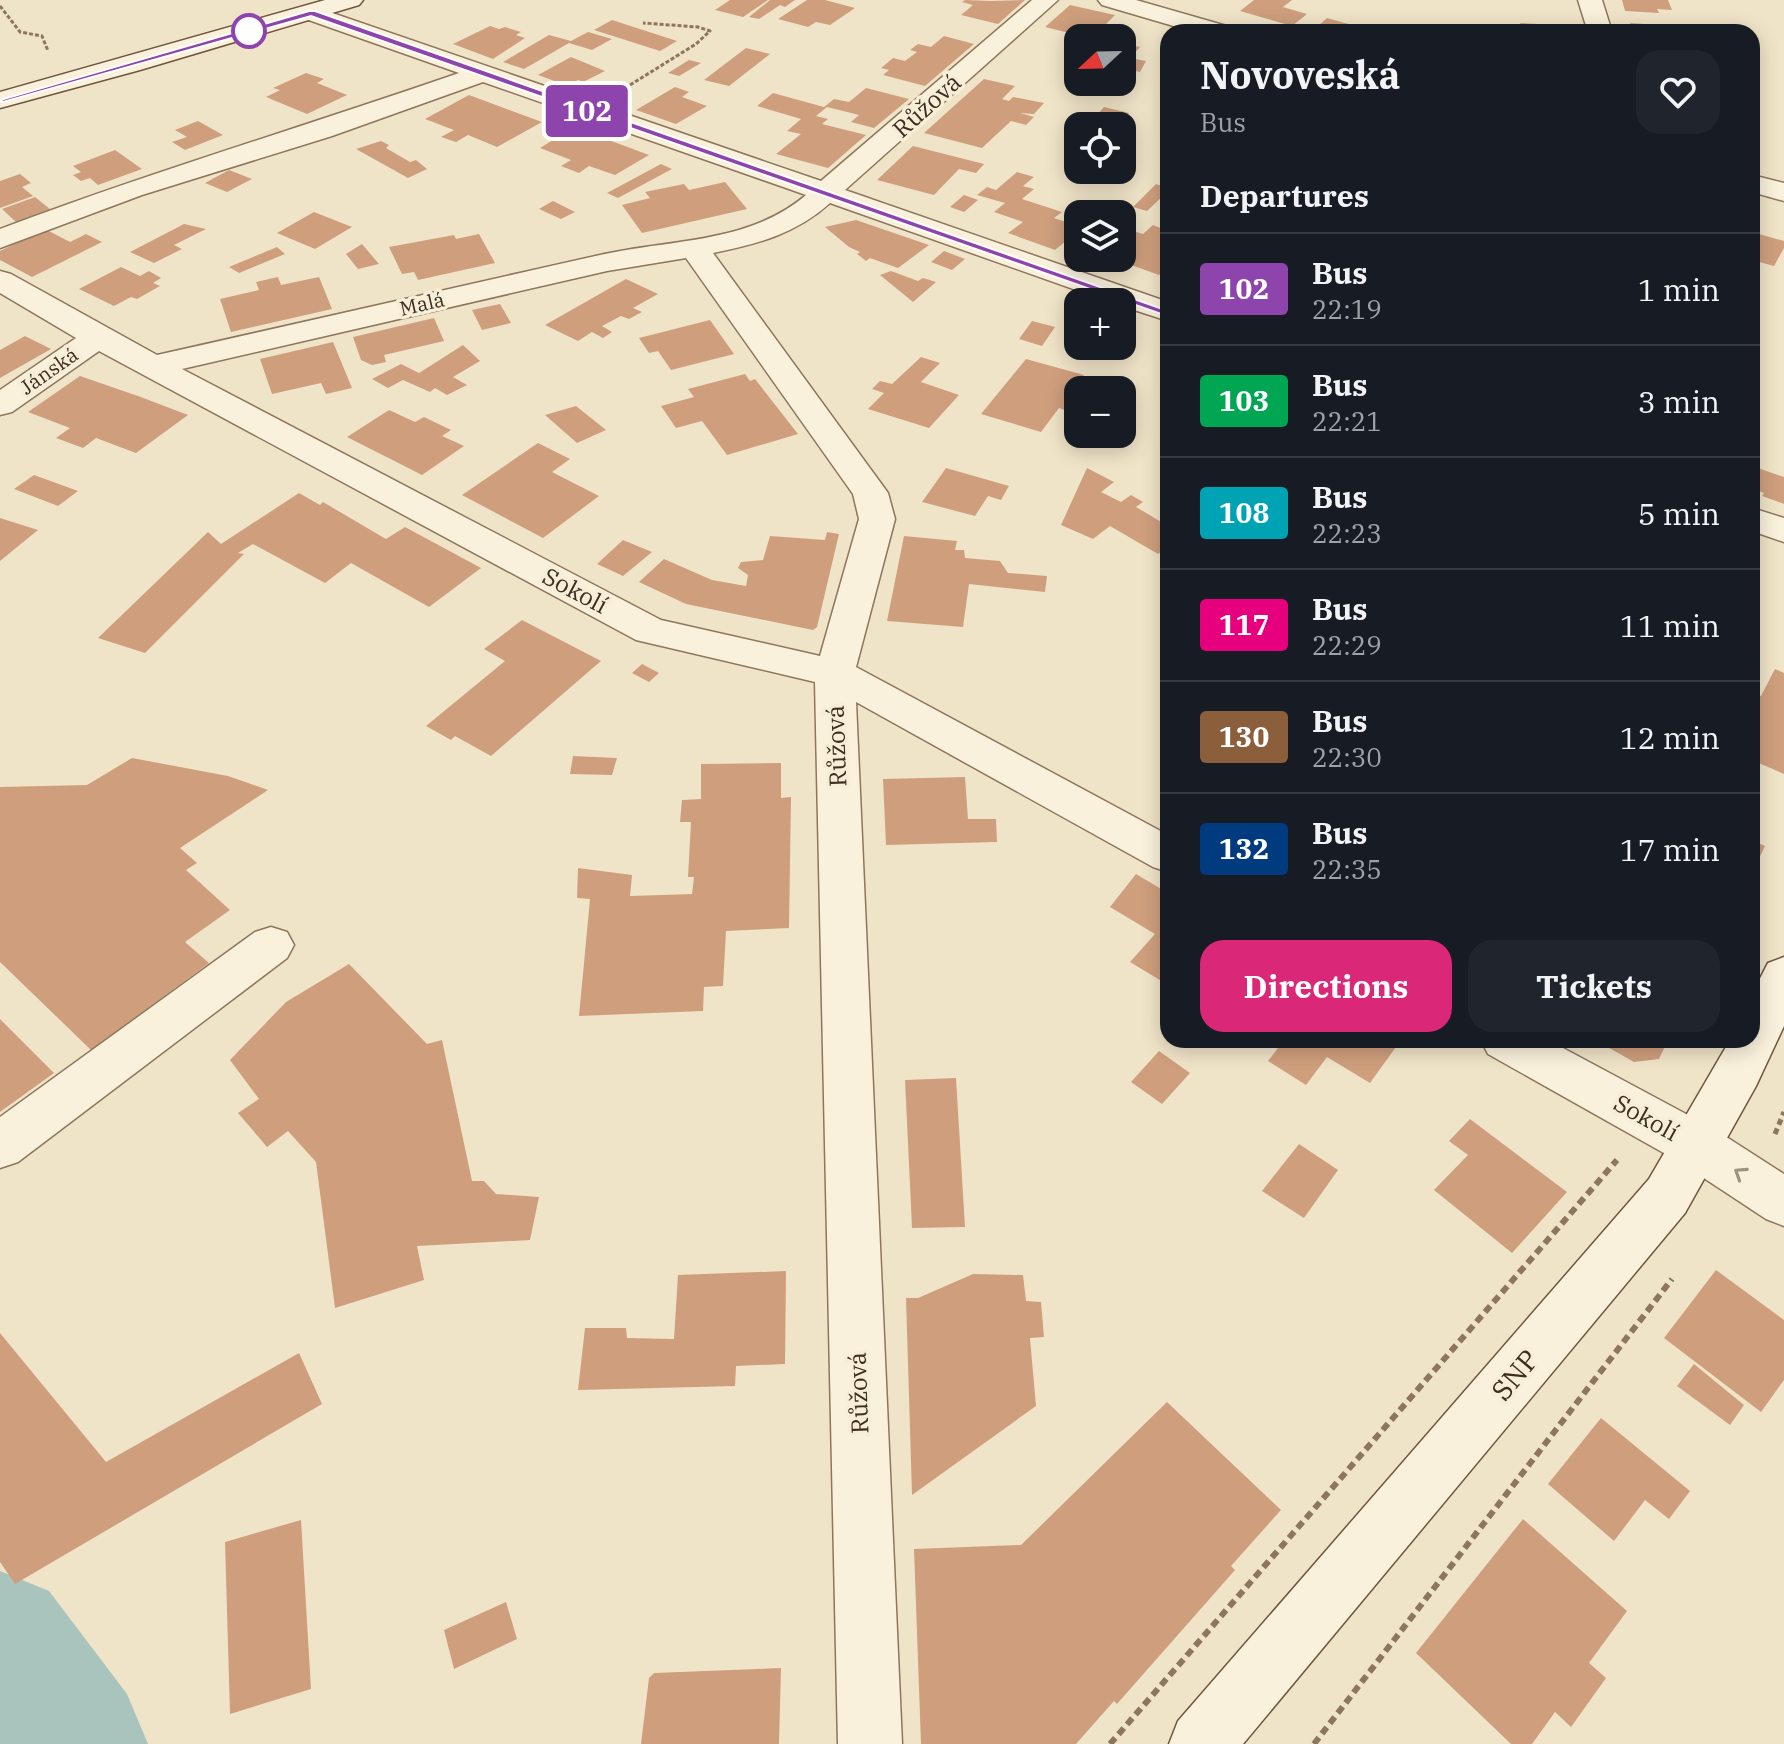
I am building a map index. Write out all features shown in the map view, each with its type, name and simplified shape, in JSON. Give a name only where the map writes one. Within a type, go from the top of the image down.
[{"type":"street","points":[[0,100],[351,0]]},
{"type":"street","name":"Růžová","points":[[870,1744],[835,673],[877,519],[870,493],[694,248],[754,236],[801,214],[1046,0]]},
{"type":"street","points":[[1110,0],[1193,24]]},
{"type":"street","points":[[1590,0],[1598,24]]},
{"type":"street","points":[[312,13],[1160,309]]},
{"type":"street","points":[[0,239],[132,189],[322,130],[483,73]]},
{"type":"street","points":[[1760,185],[1784,192]]},
{"type":"street","name":"Malá","points":[[152,366],[593,265],[694,248]]},
{"type":"street","name":"Sokolí","points":[[0,280],[98,337],[650,631],[835,673],[1160,851]]},
{"type":"street","name":"Jánská","points":[[0,405],[98,337]]},
{"type":"street","points":[[1760,522],[1784,530]]},
{"type":"street","points":[[0,1146],[271,945]]},
{"type":"street","name":"SNP","points":[[1760,1027],[1784,976]]},
{"type":"street","name":"Sokolí","points":[[1520,1048],[1696,1145],[1784,1202]]},
{"type":"street","name":"SNP","points":[[1201,1744],[1667,1196],[1750,1048]]},
{"type":"path","points":[[0,6],[20,32],[42,36],[53,63]]},
{"type":"path","points":[[588,111],[696,44],[710,31],[698,27],[643,23]]},
{"type":"path","points":[[1110,1744],[1615,1159]]},
{"type":"path","points":[[1314,1744],[1674,1277]]},
{"type":"building","points":[[730,0],[768,0],[743,17],[715,10]]},
{"type":"building","points":[[770,0],[795,0],[785,7],[780,5],[759,19],[749,17]]},
{"type":"building","points":[[807,0],[825,0],[855,8],[830,25],[816,22],[808,27],[778,19]]},
{"type":"building","points":[[1025,0],[998,24],[961,15],[973,5],[962,2]]},
{"type":"building","points":[[1254,0],[1292,0],[1283,7],[1307,14],[1294,24],[1285,24],[1240,11]]},
{"type":"building","points":[[1622,0],[1668,0],[1672,10],[1657,9],[1659,13],[1625,11]]},
{"type":"building","points":[[1070,5],[1115,15],[1106,24],[1064,24],[1064,32],[1045,27]]},
{"type":"building","points":[[1327,18],[1348,24],[1320,24]]},
{"type":"building","points":[[612,20],[677,41],[660,51],[594,30]]},
{"type":"building","points":[[490,26],[521,32],[516,35],[525,38],[493,59],[453,44]]},
{"type":"building","points":[[588,32],[612,39],[592,50],[569,43],[524,69],[503,62],[549,35],[571,41]]},
{"type":"building","points":[[944,36],[974,44],[925,86],[883,75],[889,70],[881,68],[893,58],[905,61],[917,52],[910,50],[918,44],[931,47]]},
{"type":"building","points":[[746,48],[770,54],[729,86],[704,80]]},
{"type":"building","points":[[571,57],[605,71],[568,86],[538,75]]},
{"type":"building","points":[[1136,59],[1146,61],[1140,72],[1136,71]]},
{"type":"building","points":[[689,60],[701,63],[679,76],[668,73]]},
{"type":"building","points":[[306,73],[324,79],[317,83],[347,95],[307,114],[266,97],[280,90],[273,88]]},
{"type":"building","points":[[984,79],[1015,86],[1002,99],[1009,101],[1013,97],[1044,103],[1034,114],[1020,113],[1034,117],[1026,125],[1011,121],[982,148],[924,133]]},
{"type":"building","points":[[675,87],[689,92],[682,97],[707,106],[676,124],[636,110]]},
{"type":"building","points":[[866,88],[909,99],[874,128],[851,122],[859,115],[827,107],[816,116],[828,119],[822,124],[866,135],[828,168],[776,154],[801,134],[787,131],[801,119],[757,106],[773,93],[824,107],[834,99],[849,102]]},
{"type":"building","points":[[469,95],[542,122],[497,147],[468,135],[456,142],[441,137],[454,130],[425,119]]},
{"type":"building","points":[[1104,107],[1125,112],[1100,112]]},
{"type":"building","points":[[198,121],[223,135],[185,150],[172,142],[187,137],[175,130]]},
{"type":"building","points":[[574,127],[649,155],[615,175],[589,166],[579,173],[561,166],[571,160],[540,148]]},
{"type":"building","points":[[381,141],[389,145],[386,148],[410,162],[416,160],[427,169],[408,178],[356,149]]},
{"type":"building","points":[[913,146],[984,164],[976,173],[959,169],[934,195],[877,180]]},
{"type":"building","points":[[115,150],[142,169],[98,185],[90,178],[81,181],[73,175],[81,172],[73,166]]},
{"type":"building","points":[[661,164],[672,169],[618,198],[607,193]]},
{"type":"building","points":[[229,170],[252,179],[227,192],[205,183]]},
{"type":"building","points":[[1017,172],[1034,177],[1023,186],[1034,189],[1022,199],[1062,212],[1054,218],[1064,221],[1064,243],[1055,250],[1008,233],[1023,222],[994,212],[1005,203],[977,195],[987,187],[996,190]]},
{"type":"building","points":[[20,174],[31,183],[22,187],[33,196],[0,208],[0,181]]},
{"type":"building","points":[[725,182],[747,209],[642,233],[622,205],[650,198],[645,192],[684,184],[689,190]]},
{"type":"building","points":[[1156,184],[1160,185],[1160,199],[1147,211],[1136,208],[1136,204]]},
{"type":"building","points":[[964,195],[978,200],[964,212],[950,207]]},
{"type":"building","points":[[35,197],[50,209],[16,222],[2,209]]},
{"type":"building","points":[[553,201],[575,212],[561,219],[539,209]]},
{"type":"building","points":[[314,212],[352,227],[315,249],[277,233]]},
{"type":"building","points":[[856,220],[929,245],[898,268],[870,258],[866,261],[857,254],[860,252],[825,227]]},
{"type":"building","points":[[184,224],[206,229],[174,245],[182,249],[154,263],[130,252]]},
{"type":"building","points":[[1153,225],[1160,228],[1159,275],[1136,267],[1136,232],[1143,234]]},
{"type":"building","points":[[45,229],[70,242],[86,234],[102,242],[32,277],[0,260],[0,251]]},
{"type":"building","points":[[479,234],[495,263],[418,280],[414,272],[402,274],[389,247],[454,235],[456,239]]},
{"type":"building","points":[[1760,234],[1784,241],[1784,248],[1774,266],[1760,262]]},
{"type":"building","points":[[362,244],[379,264],[358,269],[346,254]]},
{"type":"building","points":[[277,247],[285,254],[239,273],[229,267]]},
{"type":"building","points":[[944,251],[965,259],[952,270],[931,262]]},
{"type":"building","points":[[121,267],[140,276],[149,271],[161,278],[153,283],[160,286],[137,299],[131,297],[114,306],[79,289]]},
{"type":"building","points":[[891,271],[918,281],[923,278],[936,282],[913,302],[880,275]]},
{"type":"building","points":[[278,277],[281,285],[319,277],[332,309],[231,332],[220,299],[259,290],[256,282]]},
{"type":"building","points":[[626,279],[658,294],[633,308],[642,312],[629,319],[621,316],[602,326],[612,332],[603,338],[592,332],[578,341],[545,325]]},
{"type":"building","points":[[500,304],[511,323],[482,330],[472,310]]},
{"type":"building","points":[[434,318],[444,341],[384,355],[386,362],[372,365],[361,360],[353,337]]},
{"type":"building","points":[[710,320],[734,354],[671,370],[658,351],[649,353],[639,338]]},
{"type":"building","points":[[1032,321],[1055,327],[1042,346],[1019,339]]},
{"type":"building","points":[[25,336],[51,349],[0,378],[0,350]]},
{"type":"building","points":[[333,342],[352,388],[326,394],[321,383],[272,394],[260,359]]},
{"type":"building","points":[[463,345],[480,361],[453,377],[467,385],[447,395],[435,388],[430,392],[403,380],[388,388],[372,379],[401,364],[419,373]]},
{"type":"building","points":[[921,357],[940,363],[921,382],[959,395],[929,428],[868,409],[884,393],[872,389],[880,381],[892,384]]},
{"type":"building","points":[[1026,359],[1084,375],[1064,376],[1064,410],[1059,408],[1041,432],[981,414]]},
{"type":"building","points":[[745,374],[750,381],[755,379],[798,434],[727,455],[702,421],[676,428],[661,406],[694,397],[688,389]]},
{"type":"building","points":[[80,376],[188,415],[136,453],[96,438],[83,448],[56,438],[70,428],[28,412]]},
{"type":"building","points":[[576,406],[606,430],[577,443],[545,415]]},
{"type":"building","points":[[389,410],[415,422],[424,417],[451,430],[442,436],[464,446],[422,475],[347,437]]},
{"type":"building","points":[[538,443],[570,459],[552,472],[599,496],[543,538],[462,495]]},
{"type":"building","points":[[946,468],[1009,486],[1001,500],[988,496],[975,516],[922,502]]},
{"type":"building","points":[[1087,468],[1114,482],[1101,492],[1121,502],[1131,495],[1143,502],[1136,507],[1160,521],[1160,552],[1110,526],[1093,539],[1061,525]]},
{"type":"building","points":[[1760,469],[1784,477],[1784,504],[1762,496],[1764,493],[1760,492]]},
{"type":"building","points":[[34,475],[78,491],[58,506],[14,489]]},
{"type":"building","points":[[299,493],[320,505],[323,502],[386,539],[405,527],[481,568],[429,607],[351,563],[325,583],[253,544],[238,553],[244,554],[145,653],[98,638],[208,532],[221,544]]},
{"type":"building","points":[[0,518],[38,530],[0,561]]},
{"type":"building","points":[[827,532],[839,534],[817,627],[813,630],[686,604],[639,582],[664,559],[712,580],[746,586],[748,575],[738,568],[741,562],[763,560],[770,536],[825,540]]},
{"type":"building","points":[[904,536],[957,541],[955,550],[964,550],[965,558],[1000,561],[1008,573],[1047,576],[1045,592],[969,584],[963,627],[887,621]]},
{"type":"building","points":[[623,540],[652,552],[623,576],[597,564]]},
{"type":"building","points":[[522,620],[601,661],[491,756],[455,736],[451,740],[426,726],[505,661],[484,649]]},
{"type":"building","points":[[642,664],[659,673],[649,682],[632,673]]},
{"type":"building","points":[[1775,669],[1784,673],[1784,774],[1760,764],[1761,696]]},
{"type":"building","points":[[573,756],[617,758],[612,775],[570,774]]},
{"type":"building","points":[[132,758],[228,776],[268,790],[180,848],[197,863],[186,870],[230,910],[185,942],[209,963],[91,1050],[0,962],[0,787],[87,785]]},
{"type":"building","points":[[781,763],[781,798],[791,797],[789,928],[726,931],[723,986],[704,987],[703,1011],[579,1016],[590,899],[577,898],[578,868],[632,875],[630,896],[692,894],[694,877],[688,877],[691,822],[680,822],[682,800],[701,799],[701,764]]},
{"type":"building","points":[[965,777],[968,819],[996,819],[997,842],[886,845],[883,779]]},
{"type":"building","points":[[1136,874],[1160,888],[1160,980],[1130,962],[1155,934],[1110,907]]},
{"type":"building","points":[[349,964],[427,1044],[442,1040],[472,1181],[484,1181],[496,1194],[539,1197],[530,1240],[417,1246],[424,1280],[335,1308],[316,1162],[288,1131],[267,1147],[238,1113],[259,1099],[230,1060],[286,1002]]},
{"type":"building","points":[[0,1019],[54,1073],[0,1112]]},
{"type":"building","points":[[1278,1048],[1395,1048],[1370,1083],[1327,1057],[1306,1085],[1268,1061]]},
{"type":"building","points":[[1609,1048],[1664,1048],[1659,1059],[1634,1062]]},
{"type":"building","points":[[1159,1051],[1190,1073],[1162,1104],[1131,1082]]},
{"type":"building","points":[[956,1078],[965,1227],[912,1228],[905,1080]]},
{"type":"building","points":[[1470,1119],[1567,1192],[1512,1253],[1434,1190],[1468,1155],[1449,1141]]},
{"type":"building","points":[[1299,1144],[1338,1170],[1304,1218],[1262,1191]]},
{"type":"building","points":[[1716,1270],[1784,1320],[1784,1380],[1761,1412],[1664,1338]]},
{"type":"building","points":[[786,1271],[785,1364],[736,1366],[735,1386],[578,1390],[585,1328],[626,1328],[627,1338],[674,1339],[678,1275]]},
{"type":"building","points":[[973,1274],[1023,1275],[1026,1301],[1041,1302],[1044,1337],[1030,1338],[1036,1406],[912,1495],[906,1298],[918,1298]]},
{"type":"building","points":[[0,1333],[106,1462],[299,1353],[322,1404],[15,1584],[0,1562]]},
{"type":"building","points":[[1694,1364],[1744,1405],[1730,1425],[1677,1386]]},
{"type":"building","points":[[1167,1402],[1281,1510],[1231,1566],[1235,1570],[1117,1704],[1114,1701],[1076,1744],[921,1744],[914,1549],[1021,1545]]},
{"type":"building","points":[[1601,1418],[1690,1491],[1669,1519],[1645,1500],[1614,1541],[1548,1484]]},
{"type":"building","points":[[1523,1519],[1627,1611],[1589,1663],[1606,1678],[1571,1727],[1555,1712],[1532,1744],[1511,1744],[1416,1653]]},
{"type":"building","points":[[301,1520],[311,1689],[230,1714],[225,1542]]},
{"type":"building","points":[[506,1602],[517,1639],[454,1669],[444,1630]]},
{"type":"building","points":[[781,1668],[779,1744],[641,1744],[649,1678],[654,1673]]},
{"type":"waterway","points":[[0,1640],[77,1744]]},
{"type":"bus line","name":"102","points":[[0,100],[312,13],[1160,310]]}]
